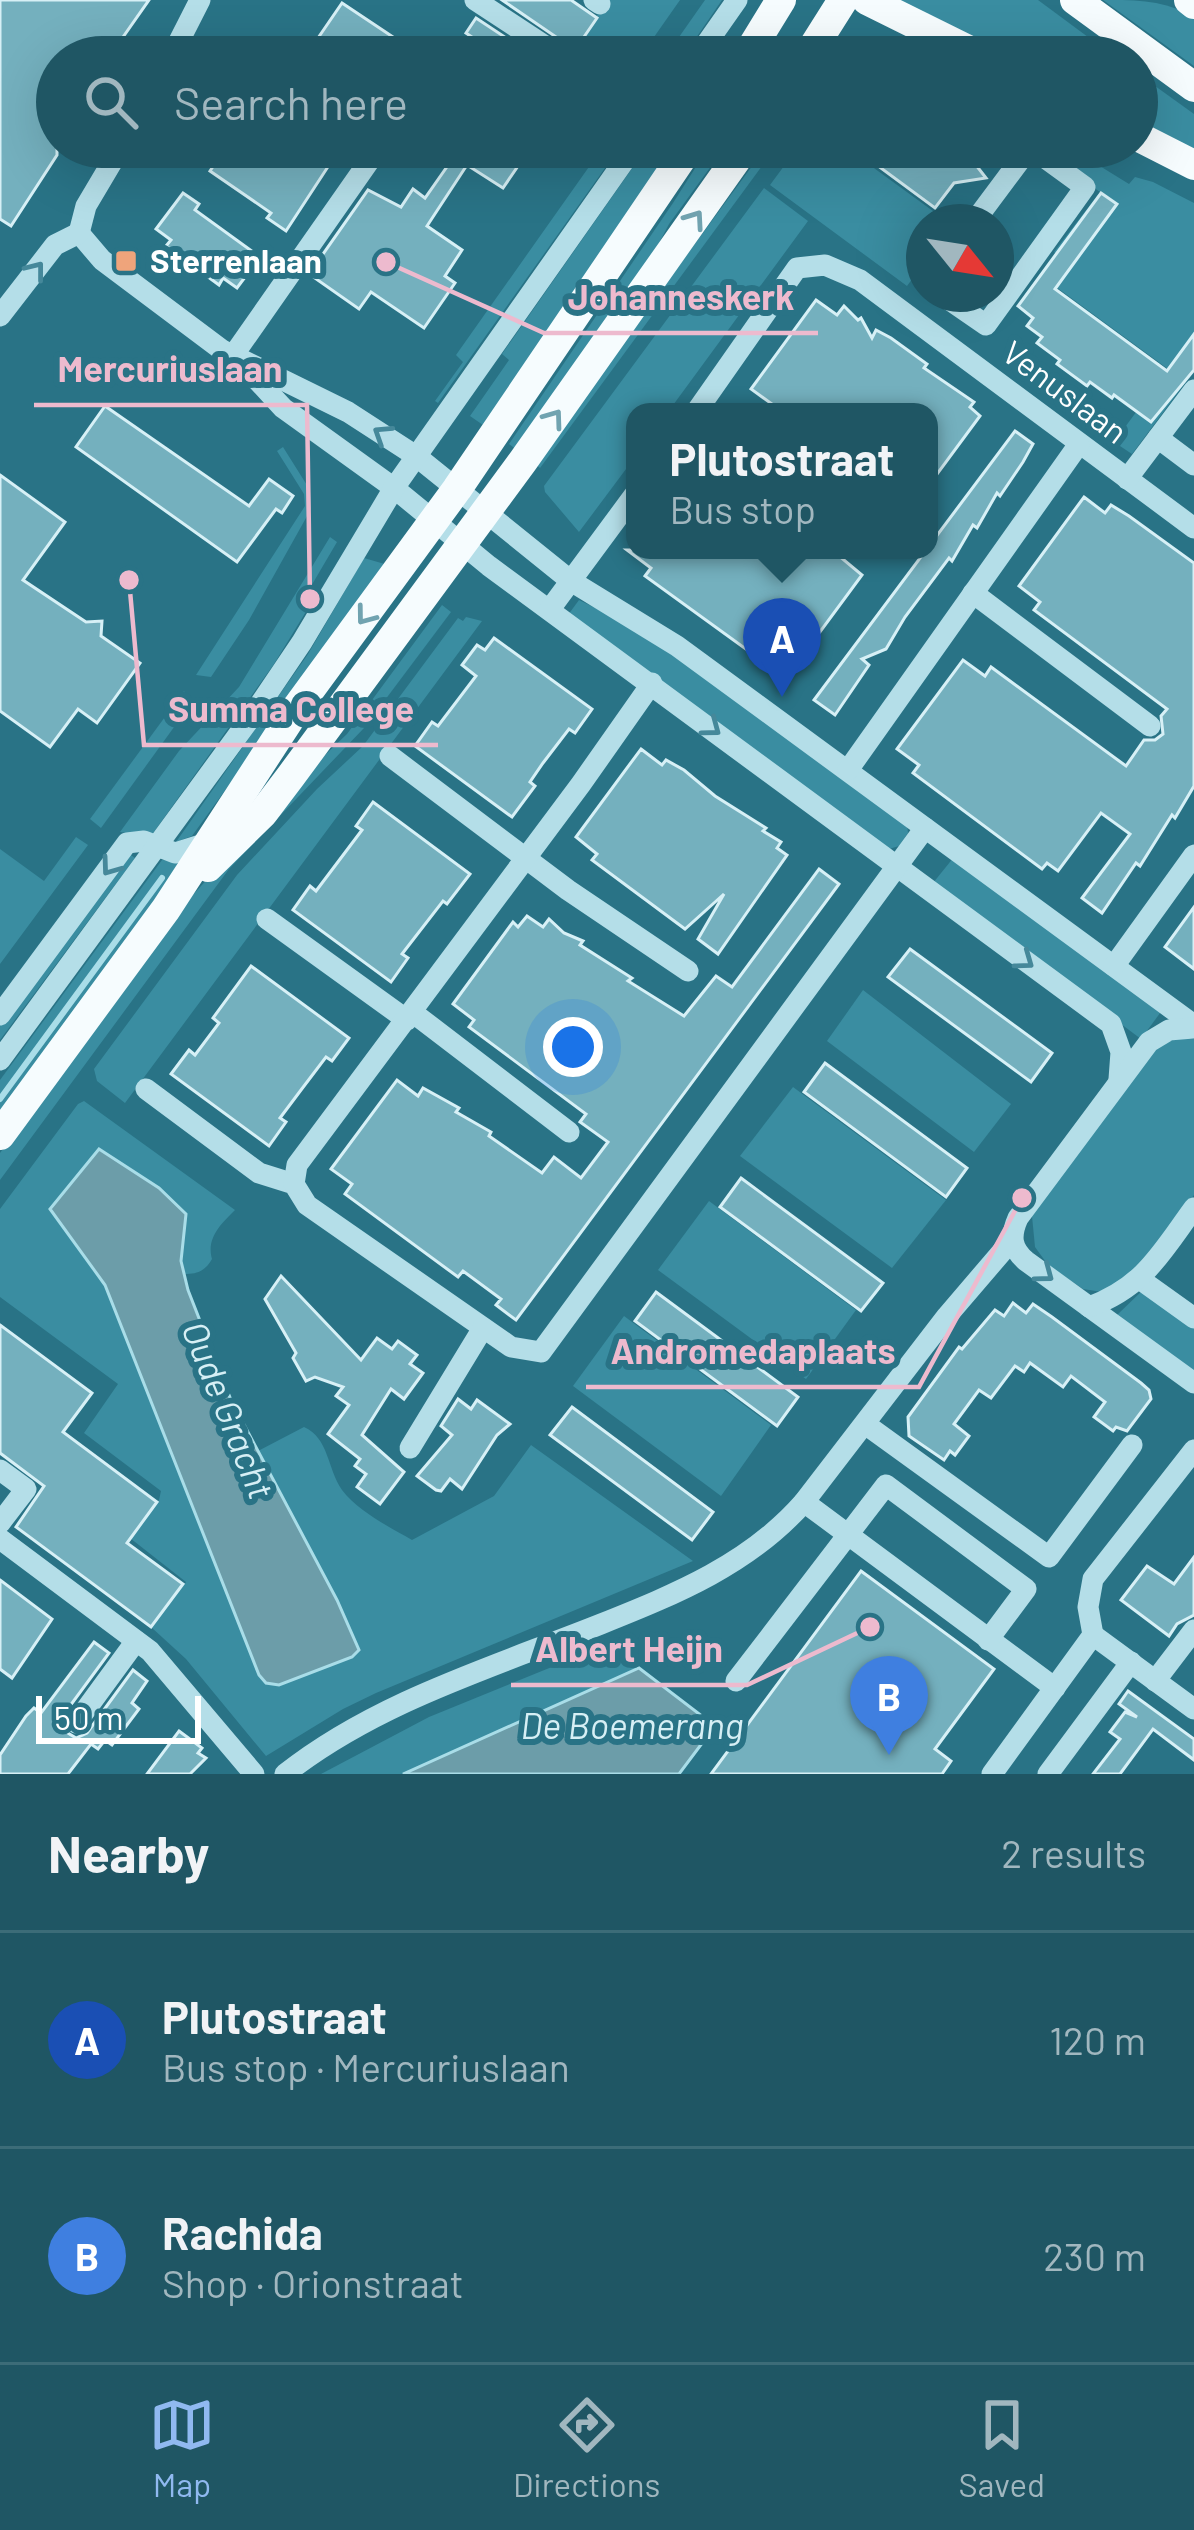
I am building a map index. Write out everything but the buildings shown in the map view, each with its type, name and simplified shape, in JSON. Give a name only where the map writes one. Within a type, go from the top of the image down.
[{"type":"main road","points":[[759,36],[781,0]]},
{"type":"main road","points":[[820,36],[843,0]]},
{"type":"main road","points":[[867,0],[940,36]]},
{"type":"main road","points":[[1075,0],[1124,36]]},
{"type":"main road","points":[[1158,61],[1194,87]]},
{"type":"main road","points":[[1158,147],[1194,165]]},
{"type":"main road","points":[[0,1135],[166,910],[298,706],[457,489],[675,168]]},
{"type":"main road","points":[[166,910],[263,812],[485,513],[730,168]]},
{"type":"street","points":[[182,36],[200,0]]},
{"type":"street","points":[[475,0],[530,36]]},
{"type":"street","points":[[712,36],[737,0]]},
{"type":"street","points":[[0,316],[55,245],[79,233],[86,206],[109,168]]},
{"type":"street","points":[[236,359],[365,168]]},
{"type":"street","points":[[0,1060],[302,642],[394,488],[619,168]]},
{"type":"street","name":"Venuslaan","points":[[987,204],[1014,168]]},
{"type":"street","name":"Venuslaan","points":[[963,357],[1085,187],[1059,168]]},
{"type":"street","points":[[79,233],[102,260],[236,359],[283,407],[1111,1024],[1121,1052],[1119,1079]]},
{"type":"street","name":"Venuslaan","points":[[711,403],[797,268],[825,265],[860,280],[1194,529]]},
{"type":"street","name":"Venuslaan","points":[[967,312],[986,325]]},
{"type":"street","points":[[236,359],[348,412],[416,456],[572,580],[677,646],[1194,1026]]},
{"type":"street","name":"Venuslaan","points":[[1127,479],[1194,390]]},
{"type":"street","name":"Venuslaan","points":[[1159,437],[1194,465]]},
{"type":"street","points":[[848,770],[1079,444]]},
{"type":"street","points":[[550,610],[626,506]]},
{"type":"street","points":[[973,593],[1150,726]]},
{"type":"street","points":[[294,1184],[297,1165],[652,683]]},
{"type":"street","points":[[390,756],[688,971]]},
{"type":"street","points":[[146,1089],[259,1173],[294,1184],[308,1205],[511,1347],[541,1352],[925,828]]},
{"type":"street","points":[[0,1015],[127,843],[144,841],[185,852],[211,841]]},
{"type":"street","points":[[1114,966],[1194,855]]},
{"type":"street","points":[[268,919],[569,1132]]},
{"type":"street","points":[[285,1774],[363,1722],[700,1582],[772,1537],[1012,1240],[1018,1218],[1119,1079],[1159,1034],[1194,1026]]},
{"type":"street","points":[[1089,1307],[1141,1280],[1194,1208]]},
{"type":"street","points":[[1012,1240],[1018,1253],[1194,1383]]},
{"type":"street","points":[[1141,1280],[1194,1318]]},
{"type":"street","points":[[410,1448],[483,1328]]},
{"type":"street","points":[[865,1424],[1049,1557],[1132,1444]]},
{"type":"street","points":[[1194,1450],[1094,1579],[1088,1607],[1093,1635],[1194,1709]]},
{"type":"street","points":[[0,1470],[26,1489],[0,1523]]},
{"type":"street","points":[[736,1681],[886,1485],[1026,1589],[988,1640]]},
{"type":"street","points":[[804,1502],[1055,1688]]},
{"type":"street","points":[[0,1539],[149,1651],[254,1774]]},
{"type":"street","points":[[1155,1681],[1194,1630]]},
{"type":"street","points":[[992,1774],[1093,1635]]},
{"type":"street","points":[[76,1724],[136,1641]]},
{"type":"street","points":[[1048,1774],[1130,1662]]},
{"type":"shaded area","points":[[607,0],[680,0],[655,36],[584,36]]},
{"type":"shaded area","points":[[705,0],[722,0],[697,36],[680,36]]},
{"type":"shaded area","points":[[888,0],[1038,0],[1087,36],[957,36]]},
{"type":"shaded area","points":[[1103,0],[1151,2],[1194,17],[1194,66]]},
{"type":"shaded area","points":[[1158,88],[1194,114],[1194,159],[1158,140]]},
{"type":"shaded area","points":[[588,168],[605,168],[438,403],[435,401],[463,362],[456,355]]},
{"type":"shaded area","points":[[632,168],[667,168],[483,425],[470,416],[509,360],[502,354]]},
{"type":"shaded area","points":[[695,168],[710,168],[669,224],[635,289],[517,450],[509,444]]},
{"type":"shaded area","points":[[751,168],[761,168],[540,468],[534,463]]},
{"type":"shaded area","points":[[783,168],[874,168],[923,204],[906,204],[906,285],[770,185]]},
{"type":"shaded area","points":[[1066,168],[1103,168],[1129,184],[1135,177],[1153,182],[1194,203],[1194,371],[1132,454],[1114,442],[1168,369],[1056,287],[1071,266],[1054,252],[1100,192]]},
{"type":"shaded area","points":[[764,188],[808,221],[675,403],[626,403],[626,469],[579,532],[544,486]]},
{"type":"shaded area","points":[[283,447],[310,490],[311,509],[211,677],[196,675],[305,506],[304,494],[277,451]]},
{"type":"shaded area","points":[[330,537],[337,542],[300,605],[307,610],[274,664],[151,836],[120,832],[179,751],[239,687]]},
{"type":"shaded area","points":[[364,558],[388,565],[192,836],[176,842],[308,654]]},
{"type":"shaded area","points":[[579,600],[651,635],[907,824],[908,833],[899,846],[889,849],[568,615]]},
{"type":"shaded area","points":[[442,605],[451,612],[364,728],[229,869],[0,1180],[0,1153],[188,900],[347,734]]},
{"type":"shaded area","points":[[458,618],[482,621],[125,1103],[97,1081],[94,1069],[237,875],[363,746]]},
{"type":"shaded area","points":[[184,691],[190,705],[101,828],[90,819]]},
{"type":"shaded area","points":[[76,837],[88,845],[0,964],[0,849],[44,881]]},
{"type":"shaded area","points":[[128,853],[135,858],[0,1040],[0,1023]]},
{"type":"shaded area","points":[[954,857],[1163,1009],[1141,1039],[933,883]]},
{"type":"shaded area","points":[[162,860],[187,861],[0,1117],[0,1080]]},
{"type":"shaded area","points":[[863,990],[1011,1104],[974,1152],[827,1041]]},
{"type":"shaded area","points":[[1174,1037],[1194,1039],[1194,1195],[1134,1275],[1102,1292],[1083,1289],[1048,1265],[1035,1247],[1032,1216],[1155,1045]]},
{"type":"shaded area","points":[[793,1087],[946,1200],[892,1268],[740,1156]]},
{"type":"shaded area","points":[[84,1101],[235,1210],[213,1238],[209,1263],[201,1271],[184,1274],[186,1214],[99,1150],[51,1209],[105,1285],[266,1683],[279,1685],[358,1650],[258,1451],[304,1427],[318,1438],[349,1498],[412,1540],[494,1496],[531,1445],[693,1561],[376,1693],[266,1756],[186,1659],[151,1627],[186,1582],[130,1538],[161,1491],[84,1433],[118,1384],[0,1297],[0,1209]]},
{"type":"shaded area","points":[[709,1201],[856,1310],[806,1379],[658,1270]]},
{"type":"shaded area","points":[[1144,1289],[1194,1327],[1194,1371],[1116,1316]]},
{"type":"shaded area","points":[[624,1316],[771,1425],[721,1496],[573,1386]]},
{"type":"shaded area","points":[[606,1645],[639,1668],[403,1774],[321,1774],[429,1717]]},
{"type":"water","name":"Oude Gracht","points":[[99,1149],[159,1188],[186,1214],[181,1261],[188,1290],[231,1400],[337,1600],[359,1650],[352,1657],[279,1685],[266,1683],[259,1675],[105,1285],[50,1209]]},
{"type":"water","name":"De Boemerang","points":[[639,1668],[715,1726],[679,1774],[403,1774]]},
{"type":"waterway","points":[[0,1099],[162,878]]},
{"type":"place","name":"Sterrenlaan","points":[[126,261]]},
{"type":"place","name":"Johanneskerk","points":[[386,262]]},
{"type":"place","name":"Summa College","points":[[129,580]]},
{"type":"place","name":"Mercuriuslaan","points":[[310,599]]},
{"type":"place","name":"Plutostraat","points":[[782,697]]},
{"type":"place","name":"Andromedaplaats","points":[[1022,1198]]},
{"type":"place","name":"Albert Heijn","points":[[870,1627]]},
{"type":"place","name":"Rachida","points":[[889,1755]]}]
